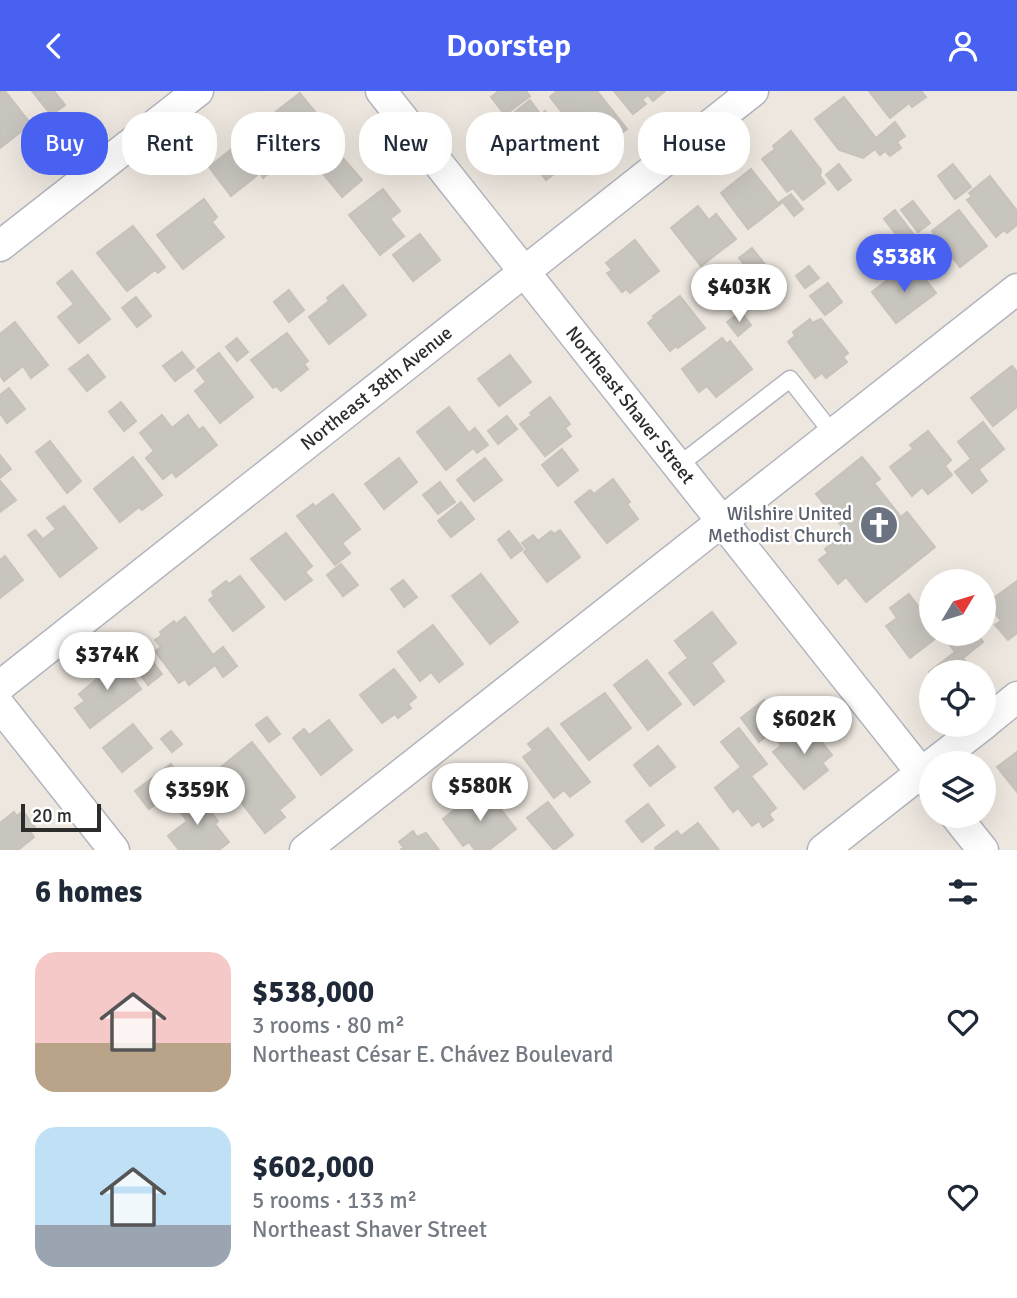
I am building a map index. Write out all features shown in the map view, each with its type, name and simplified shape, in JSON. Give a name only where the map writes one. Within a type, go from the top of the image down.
[{"type":"street","points":[[0,246],[198,91]]},
{"type":"street","name":"Northeast Shaver Street","points":[[381,91],[723,521],[919,759]]},
{"type":"street","name":"Northeast 38th Avenue","points":[[0,686],[753,91]]},
{"type":"street","points":[[305,850],[1017,289]]},
{"type":"street","points":[[996,714],[1017,697]]},
{"type":"street","points":[[0,706],[114,850]]},
{"type":"street","points":[[952,751],[968,737]]},
{"type":"street","points":[[823,850],[919,778]]},
{"type":"street","points":[[965,828],[982,850]]},
{"type":"lane","points":[[679,465],[790,379],[833,435]]},
{"type":"building","points":[[0,91],[5,91],[22,112],[21,132],[0,148]]},
{"type":"building","points":[[32,91],[54,91],[65,105],[55,112],[49,112]]},
{"type":"building","points":[[499,91],[526,91],[530,96],[509,112],[503,112],[491,97]]},
{"type":"building","points":[[557,91],[597,91],[614,112],[562,112],[550,97]]},
{"type":"building","points":[[614,91],[665,91],[653,101],[648,95],[642,100],[646,104],[633,114]]},
{"type":"building","points":[[869,91],[921,91],[926,97],[912,107],[909,103],[890,118]]},
{"type":"building","points":[[300,93],[315,112],[276,112]]},
{"type":"building","points":[[844,97],[876,138],[895,122],[905,136],[897,142],[901,148],[890,156],[885,151],[880,155],[875,149],[863,158],[839,150],[815,119]]},
{"type":"building","points":[[530,100],[539,112],[515,112]]},
{"type":"building","points":[[791,131],[821,170],[820,176],[825,183],[803,200],[793,188],[787,192],[762,159]]},
{"type":"building","points":[[231,150],[231,175],[257,175],[231,196],[215,175],[217,161]]},
{"type":"building","points":[[345,160],[362,180],[342,197],[324,175],[345,175]]},
{"type":"building","points":[[839,164],[851,180],[838,190],[826,175]]},
{"type":"building","points":[[953,164],[971,187],[955,199],[938,176]]},
{"type":"building","points":[[750,170],[778,203],[791,194],[803,209],[794,216],[783,202],[748,229],[721,193],[744,175],[750,175]]},
{"type":"building","points":[[990,176],[1017,211],[1017,225],[1007,233],[1004,230],[996,237],[967,200],[972,196],[969,193]]},
{"type":"building","points":[[383,189],[400,211],[390,219],[404,236],[380,255],[349,215]]},
{"type":"building","points":[[204,199],[217,217],[212,222],[224,237],[183,269],[157,235]]},
{"type":"building","points":[[913,201],[930,223],[918,232],[901,210]]},
{"type":"building","points":[[698,206],[709,220],[716,214],[736,239],[701,266],[671,228]]},
{"type":"building","points":[[895,210],[926,251],[915,259],[884,219]]},
{"type":"building","points":[[959,210],[987,246],[960,267],[932,231]]},
{"type":"building","points":[[133,226],[165,267],[158,273],[155,270],[127,291],[97,253]]},
{"type":"building","points":[[420,234],[440,260],[413,281],[393,255]]},
{"type":"building","points":[[635,240],[659,271],[630,293],[626,289],[622,292],[607,273],[612,270],[606,263]]},
{"type":"building","points":[[752,248],[767,267],[754,277],[739,258]]},
{"type":"building","points":[[809,266],[819,278],[805,288],[796,276]]},
{"type":"building","points":[[902,269],[908,278],[918,270],[936,293],[896,323],[872,292]]},
{"type":"building","points":[[72,271],[110,319],[79,343],[58,317],[74,304],[57,283]]},
{"type":"building","points":[[828,283],[842,302],[825,315],[810,296]]},
{"type":"building","points":[[343,285],[366,315],[329,344],[309,317]]},
{"type":"building","points":[[289,290],[304,310],[289,322],[274,302]]},
{"type":"building","points":[[680,296],[705,328],[670,351],[648,323],[653,316]]},
{"type":"building","points":[[136,297],[151,316],[137,327],[122,308]]},
{"type":"building","points":[[741,312],[751,325],[738,336],[727,322]]},
{"type":"building","points":[[810,319],[812,323],[821,319],[848,353],[843,357],[847,362],[826,378],[822,373],[815,378],[788,342],[795,336],[793,332]]},
{"type":"building","points":[[15,322],[48,365],[31,378],[23,366],[4,381],[0,375],[0,334]]},
{"type":"building","points":[[287,333],[308,361],[304,364],[308,369],[281,391],[276,386],[273,388],[251,360]]},
{"type":"building","points":[[237,338],[248,352],[237,361],[226,347]]},
{"type":"building","points":[[722,338],[727,344],[730,341],[752,369],[716,397],[707,386],[699,392],[682,369]]},
{"type":"building","points":[[182,352],[194,367],[175,381],[163,366]]},
{"type":"building","points":[[219,353],[253,397],[220,423],[195,391],[206,382],[197,370]]},
{"type":"building","points":[[88,355],[105,377],[87,391],[69,369]]},
{"type":"building","points":[[510,355],[531,382],[499,406],[478,379]]},
{"type":"building","points":[[1012,366],[1017,372],[1017,407],[993,426],[971,398]]},
{"type":"building","points":[[9,388],[25,409],[7,423],[0,413],[0,395]]},
{"type":"building","points":[[550,397],[570,424],[565,428],[571,436],[545,456],[520,424]]},
{"type":"building","points":[[121,402],[136,421],[124,431],[109,412]]},
{"type":"building","points":[[449,407],[469,433],[475,428],[488,445],[477,453],[473,448],[446,470],[417,432]]},
{"type":"building","points":[[162,415],[172,428],[188,415],[199,430],[203,427],[217,445],[176,477],[172,472],[163,479],[146,458],[154,451],[140,433]]},
{"type":"building","points":[[507,416],[517,429],[498,444],[488,431]]},
{"type":"building","points":[[983,422],[1004,449],[979,469],[958,442]]},
{"type":"building","points":[[928,431],[951,460],[945,466],[952,475],[928,494],[922,487],[912,496],[890,467],[913,449],[910,445]]},
{"type":"building","points":[[50,441],[81,481],[67,493],[36,452]]},
{"type":"building","points":[[562,449],[578,470],[558,486],[542,465]]},
{"type":"building","points":[[0,455],[11,469],[0,478]]},
{"type":"building","points":[[133,457],[162,495],[142,510],[139,507],[120,522],[94,489]]},
{"type":"building","name":"Wilshire United Methodist Church","points":[[862,457],[880,479],[874,483],[901,517],[907,512],[935,547],[866,602],[846,577],[838,584],[819,560],[828,553],[825,549],[846,532],[816,494]]},
{"type":"building","points":[[399,458],[417,482],[384,509],[365,484]]},
{"type":"building","points":[[485,458],[502,480],[474,501],[457,480]]},
{"type":"building","points":[[971,459],[987,481],[972,493],[955,472]]},
{"type":"building","points":[[613,479],[630,502],[627,504],[638,519],[607,543],[575,502],[590,490],[594,494]]},
{"type":"building","points":[[0,481],[16,500],[0,512]]},
{"type":"building","points":[[440,482],[455,502],[438,514],[423,495]]},
{"type":"building","points":[[333,494],[360,529],[342,543],[350,553],[335,565],[297,516]]},
{"type":"building","points":[[461,502],[474,519],[451,537],[438,521]]},
{"type":"building","points":[[64,506],[97,548],[60,577],[28,535],[35,530],[43,539],[56,529],[47,518]]},
{"type":"building","points":[[560,530],[580,557],[547,582],[524,552],[527,549],[522,543],[533,535],[538,541],[551,531],[554,534]]},
{"type":"building","points":[[509,531],[523,549],[511,558],[498,540]]},
{"type":"building","points":[[286,533],[312,566],[305,572],[312,580],[285,600],[251,559]]},
{"type":"building","points":[[5,556],[23,580],[0,598],[0,560]]},
{"type":"building","points":[[341,564],[358,585],[343,596],[327,575]]},
{"type":"building","points":[[481,574],[518,622],[490,644],[452,596]]},
{"type":"building","points":[[240,576],[264,607],[233,631],[209,600],[214,596],[212,592],[226,581],[229,584]]},
{"type":"building","points":[[403,580],[417,597],[404,607],[391,589]]},
{"type":"building","points":[[1017,581],[1017,633],[1008,640],[996,626],[1001,621],[996,615],[996,596]]},
{"type":"building","points":[[909,594],[919,607],[919,646],[926,646],[910,658],[886,626],[897,618],[890,608]]},
{"type":"building","points":[[712,612],[736,643],[711,663],[724,681],[694,705],[669,673],[688,658],[675,641]]},
{"type":"building","points":[[185,617],[213,655],[223,647],[237,666],[223,677],[215,665],[189,685],[185,679],[179,683],[155,651],[161,647],[155,640],[162,635],[160,632],[174,621],[176,624]]},
{"type":"building","points":[[433,625],[463,664],[439,682],[431,672],[420,681],[398,652]]},
{"type":"building","points":[[950,646],[978,646],[963,658],[965,660],[945,660],[955,652]]},
{"type":"building","points":[[147,654],[162,674],[148,685],[133,665]]},
{"type":"building","points":[[117,656],[141,689],[90,728],[75,708],[85,701],[79,694],[97,679],[93,675]]},
{"type":"building","points":[[647,660],[681,704],[648,730],[614,685]]},
{"type":"building","points":[[394,669],[416,697],[408,704],[411,708],[398,718],[395,714],[382,723],[360,695]]},
{"type":"building","points":[[605,693],[631,728],[589,760],[561,724]]},
{"type":"building","points":[[764,700],[782,724],[759,742],[741,718]]},
{"type":"building","points":[[267,717],[280,734],[269,742],[256,725]]},
{"type":"building","points":[[329,720],[352,750],[321,775],[293,738],[304,729],[309,735]]},
{"type":"building","points":[[133,724],[152,748],[122,772],[103,748]]},
{"type":"building","points":[[808,725],[832,755],[822,763],[828,770],[804,789],[773,752],[781,746],[779,743]]},
{"type":"building","points":[[548,728],[590,782],[570,797],[564,790],[554,798],[523,757],[533,750],[528,744]]},
{"type":"building","points":[[739,728],[767,764],[751,776],[776,808],[769,814],[773,820],[763,827],[759,821],[752,826],[738,808],[733,812],[715,788],[741,767],[721,742]]},
{"type":"building","points":[[171,731],[182,744],[172,752],[161,739]]},
{"type":"building","points":[[252,742],[295,797],[279,810],[285,817],[265,833],[228,785],[233,781],[221,767]]},
{"type":"building","points":[[658,746],[675,767],[650,786],[634,765]]},
{"type":"building","points":[[1017,752],[1017,792],[997,767]]},
{"type":"building","points":[[171,764],[184,782],[149,809],[135,791]]},
{"type":"building","points":[[193,790],[218,821],[215,824],[229,842],[219,850],[179,850],[168,836],[187,821],[174,804]]},
{"type":"building","points":[[489,794],[516,829],[489,850],[475,850],[469,842],[463,846],[443,819],[473,795],[479,802]]},
{"type":"building","points":[[548,802],[573,835],[554,850],[527,818]]},
{"type":"building","points":[[648,804],[664,825],[642,842],[626,821]]},
{"type":"building","points":[[23,811],[35,827],[30,831],[34,837],[18,850],[0,850],[0,823],[14,812],[17,816]]},
{"type":"building","points":[[698,823],[719,850],[655,848],[677,831],[681,836]]},
{"type":"building","points":[[413,831],[417,837],[426,833],[439,850],[400,850],[404,848],[399,842]]},
{"type":"place","name":"Wilshire United Methodist Church","points":[[879,525]]}]
